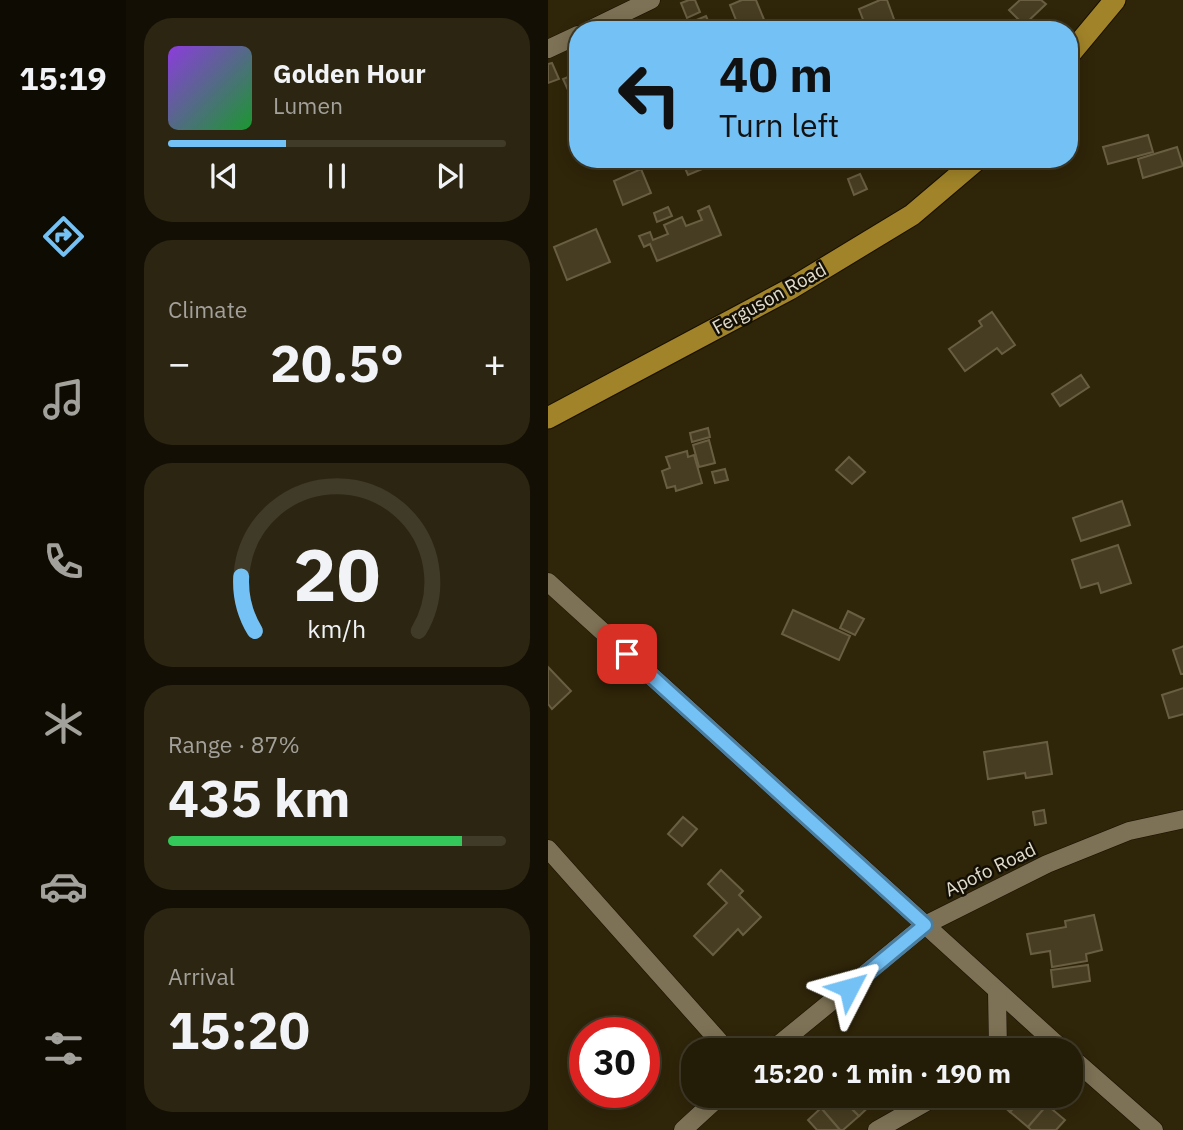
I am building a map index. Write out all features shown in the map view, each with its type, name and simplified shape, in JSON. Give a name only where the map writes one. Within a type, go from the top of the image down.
[{"type":"highway","points":[[1078,43],[1108,4]]},
{"type":"highway","name":"Ferguson Road","points":[[548,418],[790,289],[912,215],[967,168]]},
{"type":"street","points":[[608,21],[651,0]]},
{"type":"street","points":[[548,49],[569,39]]},
{"type":"street","points":[[548,582],[1050,1038]]},
{"type":"street","name":"Apofo Road","points":[[787,1038],[925,925],[1070,854],[1129,831],[1183,819]]},
{"type":"street","points":[[548,849],[716,1038]]},
{"type":"street","points":[[997,990],[998,1038]]},
{"type":"street","points":[[1083,1068],[1154,1130]]},
{"type":"street","points":[[683,1130],[707,1108]]},
{"type":"street","points":[[877,1130],[916,1108]]},
{"type":"building","points":[[695,0],[700,12],[687,18],[681,3]]},
{"type":"building","points":[[742,0],[756,0],[765,21],[736,21],[730,5]]},
{"type":"building","points":[[880,0],[887,0],[895,21],[864,21],[859,9]]},
{"type":"building","points":[[1020,0],[1041,0],[1046,4],[1028,21],[1020,21],[1009,10]]},
{"type":"building","points":[[706,16],[708,21],[694,21]]},
{"type":"building","points":[[552,63],[559,79],[548,83],[548,64]]},
{"type":"building","points":[[569,77],[569,92],[563,79]]},
{"type":"building","points":[[1148,135],[1153,152],[1108,164],[1103,147]]},
{"type":"building","points":[[1177,147],[1183,166],[1143,178],[1138,159]]},
{"type":"building","points":[[685,168],[705,168],[688,175]]},
{"type":"building","points":[[641,169],[651,193],[623,205],[614,181]]},
{"type":"building","points":[[860,174],[867,189],[854,195],[848,179]]},
{"type":"building","points":[[709,206],[721,235],[657,261],[650,244],[644,247],[639,236],[650,232],[653,240],[668,234],[664,225],[682,217],[686,226],[702,220],[698,211]]},
{"type":"building","points":[[668,207],[672,216],[657,222],[654,213]]},
{"type":"building","points":[[596,229],[610,262],[567,280],[554,247]]},
{"type":"building","points":[[992,312],[1015,345],[1002,354],[997,348],[965,371],[949,349],[982,326],[979,321]]},
{"type":"building","points":[[1081,375],[1089,387],[1060,406],[1052,394]]},
{"type":"building","points":[[708,428],[710,437],[692,442],[690,433]]},
{"type":"building","points":[[709,440],[715,463],[699,467],[693,445]]},
{"type":"building","points":[[687,451],[688,457],[694,455],[702,483],[676,491],[675,486],[667,488],[662,471],[670,468],[666,457]]},
{"type":"building","points":[[849,457],[865,472],[852,484],[836,470]]},
{"type":"building","points":[[725,469],[728,480],[715,483],[712,472]]},
{"type":"building","points":[[1122,501],[1130,525],[1081,541],[1073,518]]},
{"type":"building","points":[[1118,545],[1131,583],[1101,593],[1098,583],[1081,588],[1072,560]]},
{"type":"building","points":[[793,610],[850,636],[839,660],[782,634]]},
{"type":"building","points":[[848,611],[864,619],[855,635],[840,628]]},
{"type":"building","points":[[1184,646],[1184,674],[1181,674],[1173,650]]},
{"type":"building","points":[[548,667],[571,691],[552,709],[548,704]]},
{"type":"building","points":[[1184,688],[1184,714],[1169,718],[1162,695]]},
{"type":"building","points":[[1047,742],[1052,774],[1026,778],[1025,773],[988,779],[984,752]]},
{"type":"building","points":[[1044,810],[1046,823],[1035,825],[1033,812]]},
{"type":"building","points":[[683,817],[697,829],[682,846],[668,834]]},
{"type":"building","points":[[721,870],[743,891],[739,895],[761,917],[743,935],[738,929],[713,955],[694,936],[727,903],[708,884]]},
{"type":"building","points":[[1094,915],[1102,950],[1086,954],[1087,961],[1052,967],[1050,951],[1031,954],[1027,934],[1066,927],[1065,921]]},
{"type":"building","points":[[1088,965],[1090,981],[1053,987],[1051,970]]},
{"type":"building","points":[[821,1108],[851,1108],[859,1116],[840,1130]]},
{"type":"building","points":[[821,1108],[840,1130],[817,1130],[808,1120]]},
{"type":"building","points":[[851,1108],[868,1108],[859,1116]]},
{"type":"building","points":[[1014,1108],[1045,1108],[1028,1127],[1010,1112]]},
{"type":"building","points":[[1044,1108],[1051,1108],[1065,1120],[1056,1130],[1031,1130],[1028,1127]]},
{"type":"route","points":[[627,654],[925,925],[849,988]]}]
